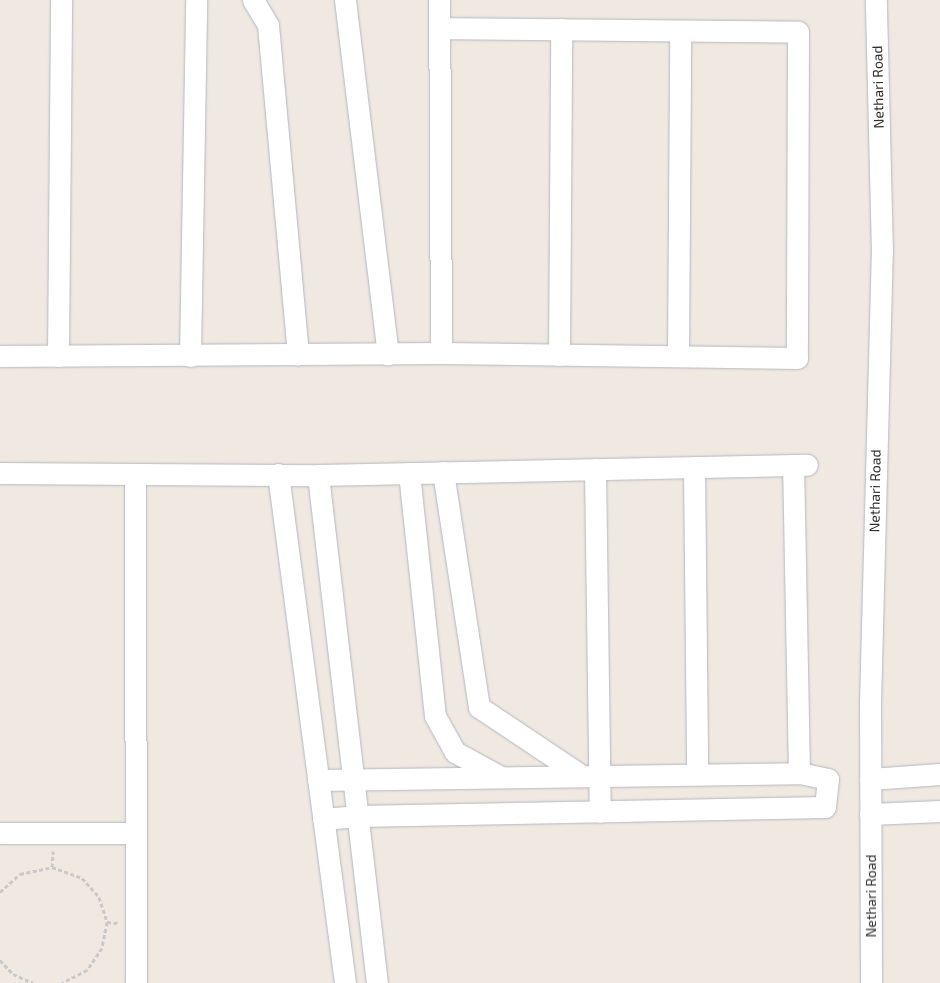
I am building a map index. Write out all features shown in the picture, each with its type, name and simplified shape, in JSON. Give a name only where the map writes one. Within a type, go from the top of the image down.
[{"type":"street","points":[[58,356],[61,0]]},
{"type":"street","points":[[190,356],[196,0]]},
{"type":"street","points":[[253,0],[268,25],[298,355]]},
{"type":"street","points":[[345,0],[388,354]]},
{"type":"street","points":[[440,0],[441,353]]},
{"type":"street","name":"Nethari Road","points":[[871,983],[870,779],[882,253],[876,0]]},
{"type":"street","points":[[0,356],[441,353],[797,358],[798,32],[440,28]]},
{"type":"street","points":[[559,355],[561,29]]},
{"type":"street","points":[[678,356],[680,31]]},
{"type":"street","points":[[0,473],[318,475],[800,465],[799,773]]},
{"type":"street","points":[[694,467],[697,774]]},
{"type":"street","points":[[595,469],[590,776],[600,812]]},
{"type":"street","points":[[443,472],[479,707],[590,776]]},
{"type":"street","points":[[409,473],[436,716],[455,752],[500,777]]},
{"type":"street","points":[[135,474],[136,983]]},
{"type":"street","points":[[278,474],[344,983]]},
{"type":"street","points":[[318,475],[376,983]]},
{"type":"street","points":[[318,780],[799,773],[828,779],[825,807],[358,816],[323,819]]},
{"type":"street","points":[[870,779],[940,774]]},
{"type":"street","points":[[870,814],[940,811]]},
{"type":"street","points":[[0,833],[135,833]]},
{"type":"path","points":[[0,892],[20,874],[52,868],[82,878],[99,897],[107,922],[102,948],[87,970],[62,983]]},
{"type":"path","points":[[0,960],[13,974],[34,983]]}]
